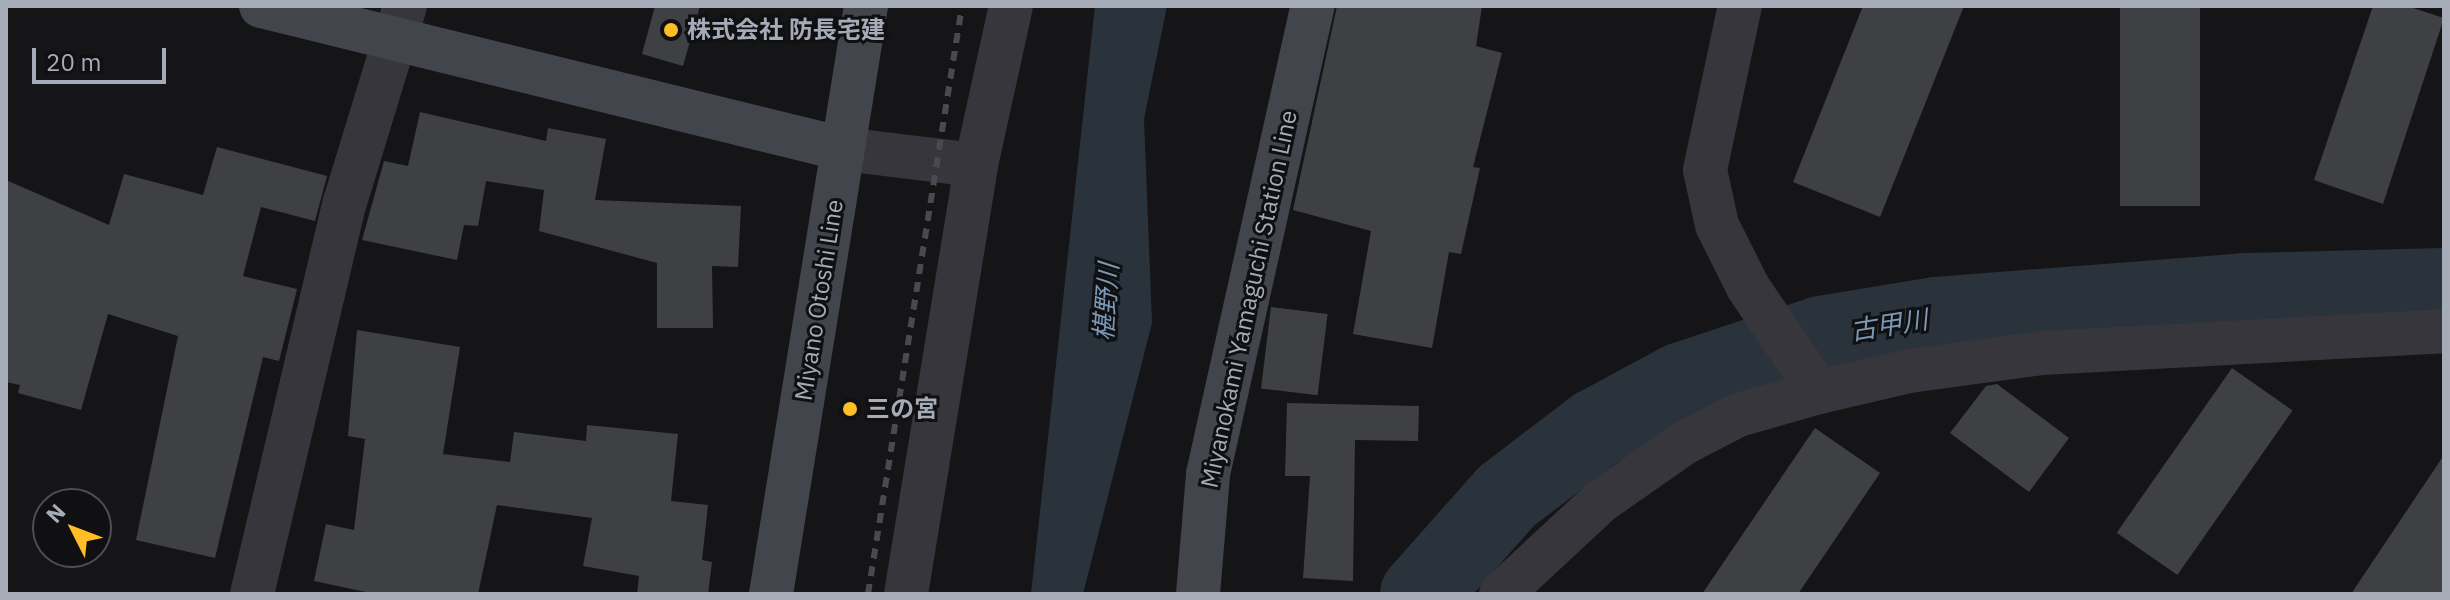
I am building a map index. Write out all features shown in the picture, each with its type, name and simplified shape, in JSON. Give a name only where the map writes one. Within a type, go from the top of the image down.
[{"type":"main road","points":[[261,6],[401,22],[843,149]]},
{"type":"main road","name":"Miyano Otoshi Line","points":[[771,594],[866,6]]},
{"type":"main road","name":"Miyanokami Yamaguchi Station Line","points":[[1198,594],[1208,474],[1313,6]]},
{"type":"street","points":[[906,594],[976,165],[1011,6]]},
{"type":"street","points":[[1740,6],[1705,170],[1717,225],[1762,305],[1814,385]]},
{"type":"street","points":[[252,594],[345,202],[401,22]]},
{"type":"street","points":[[843,149],[976,165]]},
{"type":"street","points":[[1501,594],[1601,501],[1684,443],[1738,415],[1814,385],[2043,353],[2444,331]]},
{"type":"water","name":"椹野川","points":[[1095,6],[1167,6],[1144,119],[1152,323],[1083,594],[1031,594]]},
{"type":"building","name":"株式会社 防長宅建","points":[[655,6],[700,6],[683,66],[642,54]]},
{"type":"building","points":[[1337,6],[1482,6],[1476,46],[1502,53],[1473,167],[1480,168],[1461,254],[1449,252],[1432,348],[1353,334],[1371,231],[1293,210]]},
{"type":"building","points":[[1863,6],[1964,6],[1880,217],[1793,182]]},
{"type":"building","points":[[2120,6],[2200,6],[2200,206],[2120,206]]},
{"type":"building","points":[[2373,6],[2407,6],[2444,18],[2383,204],[2314,180]]},
{"type":"building","points":[[420,112],[546,141],[548,128],[606,139],[595,200],[741,206],[738,267],[712,266],[713,328],[657,328],[657,263],[539,231],[544,190],[486,181],[478,226],[464,225],[457,260],[362,240],[384,161],[408,166]]},
{"type":"building","points":[[217,147],[327,176],[315,221],[261,207],[243,276],[297,289],[279,361],[263,357],[215,558],[136,540],[178,336],[108,314],[81,410],[18,393],[20,385],[6,382],[6,180],[109,225],[124,174],[203,195]]},
{"type":"building","points":[[1271,307],[1328,314],[1318,395],[1261,388]]},
{"type":"building","points":[[357,330],[460,347],[443,454],[510,462],[514,432],[586,441],[587,425],[678,434],[671,501],[708,505],[702,560],[712,562],[708,594],[637,594],[639,576],[583,566],[592,518],[497,505],[478,594],[375,594],[314,581],[326,524],[354,530],[365,439],[348,436]]},
{"type":"building","points":[[2232,368],[2293,410],[2177,575],[2117,533]]},
{"type":"building","points":[[1997,384],[2069,438],[2029,492],[1950,433],[1986,386]]},
{"type":"building","points":[[1287,403],[1419,406],[1418,441],[1355,440],[1353,581],[1303,578],[1310,476],[1285,476]]},
{"type":"building","points":[[1815,428],[1880,473],[1798,594],[1702,594]]},
{"type":"building","points":[[2444,455],[2444,594],[2351,594]]},
{"type":"waterway","name":"古甲川","points":[[1420,594],[1507,496],[1595,429],[1680,383],[1821,336],[1936,317],[2248,293],[2444,288]]},
{"type":"railway","points":[[868,594],[962,6]]},
{"type":"place","name":"株式会社 防長宅建","points":[[671,30]]},
{"type":"place","name":"三の宮","points":[[850,409]]}]
